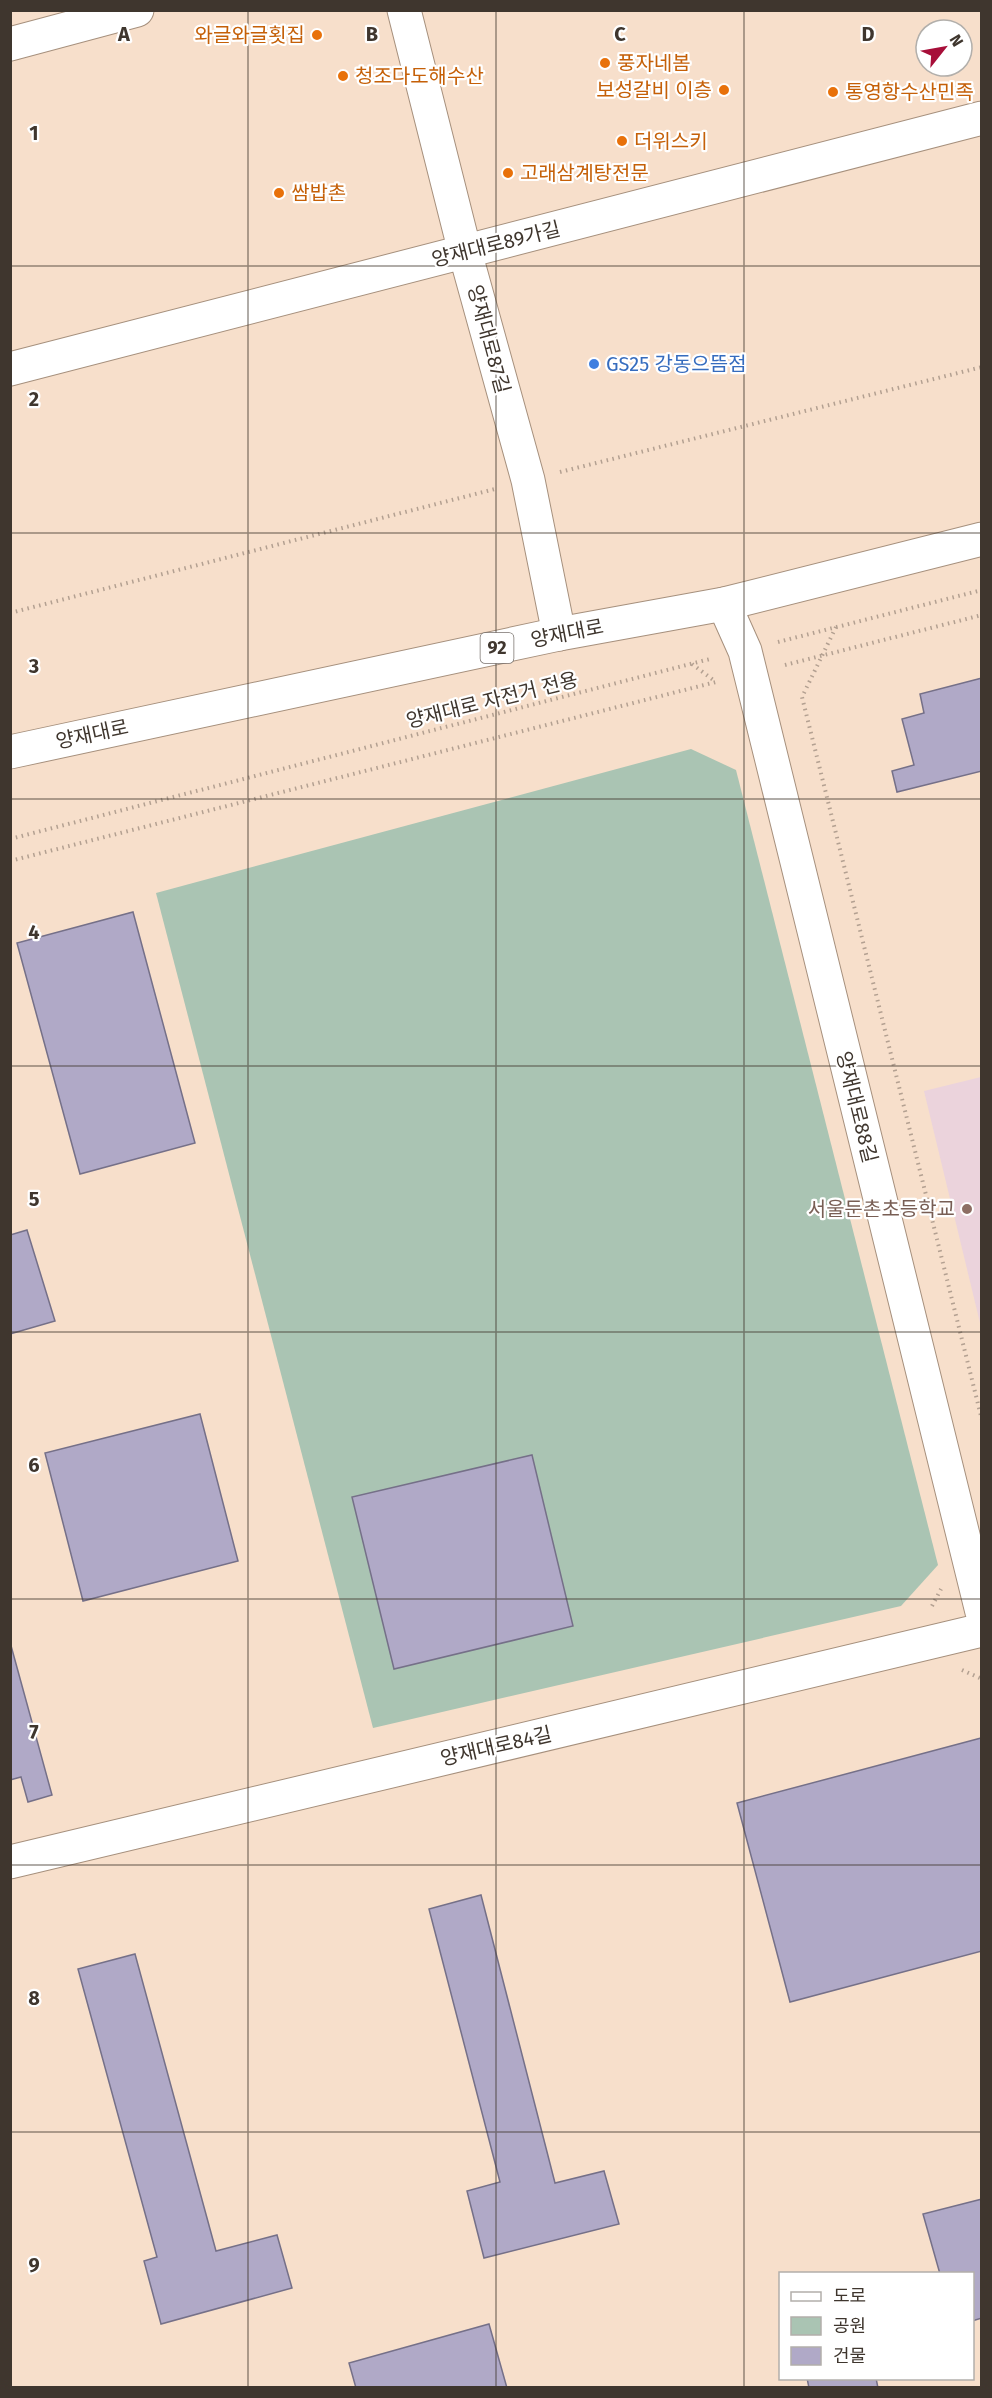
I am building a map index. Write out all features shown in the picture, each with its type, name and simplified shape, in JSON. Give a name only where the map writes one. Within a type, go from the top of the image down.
[{"type":"street","points":[[10,44],[137,10]]},
{"type":"street","name":"양재대로87길","points":[[404,10],[465,252],[528,480],[560,634]]},
{"type":"street","name":"양재대로89가길","points":[[10,369],[981,118]]},
{"type":"street","name":"양재대로","points":[[10,752],[560,634],[724,604],[981,539]]},
{"type":"street","name":"양재대로88길","points":[[724,604],[748,662],[981,1612]]},
{"type":"street","name":"양재대로84길","points":[[10,1862],[981,1630]]},
{"type":"path","name":"양재대로 자전거 전용","points":[[10,839],[748,662],[837,627],[981,590]]},
{"type":"path","points":[[10,861],[748,662],[822,655],[981,615]]},
{"type":"path","points":[[837,627],[802,697],[981,1420]]},
{"type":"shaded area","name":"서울둔촌초등학교","points":[[982,1077],[981,1327],[924,1091]]},
{"type":"green space","points":[[691,749],[736,770],[938,1565],[901,1606],[373,1728],[156,893]]},
{"type":"building","points":[[982,678],[982,771],[897,792],[892,771],[914,765],[902,719],[924,713],[920,694]]},
{"type":"building","points":[[133,912],[195,1143],[80,1174],[17,943]]},
{"type":"building","points":[[27,1230],[55,1321],[10,1334],[10,1235]]},
{"type":"building","points":[[200,1414],[238,1561],[83,1601],[45,1453]]},
{"type":"building","points":[[532,1455],[573,1626],[394,1669],[352,1497]]},
{"type":"building","points":[[10,1642],[52,1795],[28,1802],[21,1777],[10,1780]]},
{"type":"building","points":[[981,1738],[982,1951],[790,2002],[737,1803]]},
{"type":"building","points":[[481,1895],[555,2183],[604,2171],[619,2224],[484,2258],[467,2191],[500,2182],[429,1909]]},
{"type":"building","points":[[135,1954],[216,2251],[277,2235],[292,2288],[161,2324],[144,2261],[157,2257],[78,1969]]},
{"type":"building","points":[[982,2199],[982,2318],[974,2320],[974,2272],[939,2272],[923,2214]]},
{"type":"building","points":[[489,2324],[507,2388],[356,2388],[349,2363]]},
{"type":"building","points":[[807,2380],[876,2380],[878,2388],[809,2388]]},
{"type":"place","name":"와글와글횟집","points":[[317,35]]},
{"type":"place","name":"풍자네봄","points":[[605,63]]},
{"type":"place","name":"청조다도해수산","points":[[343,76]]},
{"type":"place","name":"보성갈비 이층","points":[[724,90]]},
{"type":"place","name":"통영항수산민족","points":[[833,92]]},
{"type":"place","name":"더위스키","points":[[622,141]]},
{"type":"place","name":"고래삼계탕전문","points":[[508,173]]},
{"type":"place","name":"쌈밥촌","points":[[279,193]]},
{"type":"place","name":"GS25 강동으뜸점","points":[[594,364]]},
{"type":"place","name":"서울둔촌초등학교","points":[[967,1209]]}]
